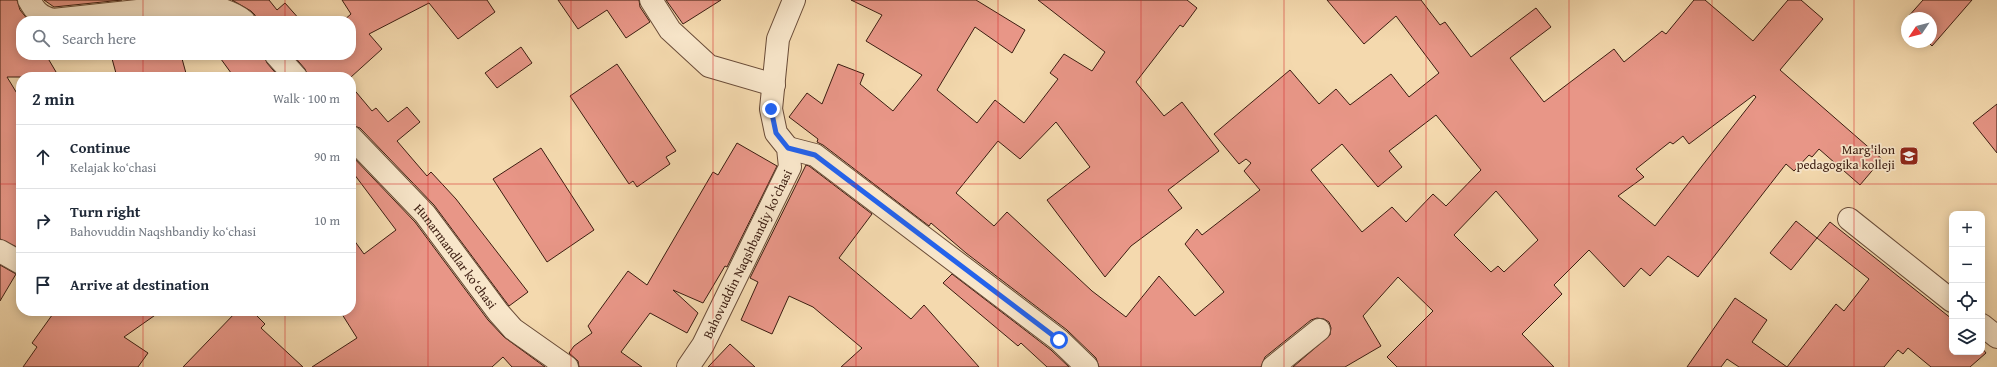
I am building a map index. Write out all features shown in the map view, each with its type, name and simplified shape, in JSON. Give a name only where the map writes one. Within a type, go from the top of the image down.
[{"type":"street","points":[[29,0],[34,10],[43,16]]},
{"type":"street","points":[[651,0],[670,30],[709,66],[774,85]]},
{"type":"street","points":[[794,0],[778,39],[771,109],[776,133],[788,148],[815,155],[1059,340],[1088,367]]},
{"type":"street","points":[[90,16],[193,5],[213,7],[227,11],[236,16]]},
{"type":"street","points":[[281,60],[291,72]]},
{"type":"street","name":"Hunarmandlar ko‘chasi","points":[[356,142],[425,214],[498,312],[513,329],[567,367]]},
{"type":"street","name":"Bahovuddin Naqshbandiy koʻchasi","points":[[688,367],[703,345],[790,167],[788,148]]},
{"type":"street","points":[[1848,219],[1949,299]]},
{"type":"street","points":[[0,251],[16,260]]},
{"type":"street","points":[[1985,327],[1997,337]]},
{"type":"street","points":[[1272,367],[1319,330]]},
{"type":"building","points":[[0,0],[17,0],[20,10],[25,16],[16,16],[16,60],[49,60],[56,72],[16,72],[16,77],[7,77],[16,92],[16,247],[0,239]]},
{"type":"building","points":[[44,0],[122,0],[54,7]]},
{"type":"building","points":[[232,0],[269,0],[277,10],[285,3],[297,16],[255,16],[251,11]]},
{"type":"building","points":[[342,0],[487,0],[495,12],[458,39],[429,3],[369,34],[382,49],[356,72],[306,72],[297,60],[356,60],[356,16],[349,16],[351,14]]},
{"type":"building","points":[[558,0],[639,0],[640,7],[650,22],[626,38],[607,10],[578,29]]},
{"type":"building","points":[[666,0],[721,0],[683,24]]},
{"type":"building","points":[[851,0],[976,0],[1025,30],[1012,53],[975,27],[937,90],[977,123],[995,100],[1024,123],[1058,79],[1050,73],[1064,54],[1092,71],[1105,52],[1038,0],[1187,0],[1197,8],[1183,27],[1180,25],[1136,82],[1164,116],[1182,102],[1219,151],[1168,190],[1182,208],[1131,246],[1105,277],[1047,200],[1090,167],[1056,122],[1020,159],[998,141],[956,193],[994,226],[1007,212],[1092,291],[1126,317],[1159,276],[1195,316],[1224,292],[1185,244],[1197,229],[1202,235],[1260,190],[1244,171],[1251,163],[1246,159],[1239,164],[1214,134],[1290,70],[1319,104],[1336,89],[1350,105],[1391,74],[1409,97],[1439,73],[1396,16],[1364,44],[1327,0],[1421,0],[1440,25],[1445,22],[1471,57],[1536,8],[1551,27],[1510,58],[1544,102],[1614,49],[1624,62],[1662,31],[1666,34],[1694,0],[1705,0],[1753,41],[1788,0],[1801,0],[1823,19],[1780,70],[1882,159],[1860,185],[1819,149],[1812,157],[1809,155],[1794,171],[1786,164],[1698,277],[1668,256],[1650,276],[1641,268],[1624,287],[1589,250],[1554,285],[1562,294],[1522,334],[1554,367],[1397,367],[1387,357],[1433,311],[1398,277],[1363,316],[1381,346],[1345,367],[1293,367],[1330,335],[1331,328],[1329,322],[1324,319],[1317,318],[1311,320],[1265,357],[1261,367],[1099,367],[1096,358],[1067,330],[966,253],[931,223],[929,226],[817,142],[818,139],[789,117],[807,93],[822,104],[838,64],[864,74],[860,84],[893,111],[922,75],[866,41],[882,15]],"holes":[[[1754,95],[1756,97],[1655,226],[1618,196],[1644,177],[1636,169],[1670,142],[1673,144],[1683,136],[1689,144]],[[1436,115],[1481,170],[1446,206],[1433,194],[1406,222],[1392,207],[1362,232],[1311,170],[1342,144],[1378,187],[1402,167],[1389,151]],[[1496,191],[1538,240],[1504,272],[1498,266],[1491,272],[1454,235]]]},
{"type":"building","points":[[1923,0],[1972,0],[1937,40],[1937,12],[1912,12]]},
{"type":"building","points":[[521,47],[532,63],[497,88],[485,73]]},
{"type":"building","points":[[112,60],[182,60],[186,72],[116,72]]},
{"type":"building","points":[[222,60],[266,60],[275,72],[230,72]]},
{"type":"building","points":[[617,64],[676,151],[666,157],[670,164],[637,187],[633,181],[629,184],[570,96]]},
{"type":"building","points":[[356,92],[372,111],[376,108],[388,122],[407,107],[420,122],[397,141],[427,176],[431,172],[456,199],[528,292],[509,306],[434,205],[360,128],[356,127]]},
{"type":"building","points":[[1997,104],[1997,153],[1973,123]]},
{"type":"building","points":[[737,143],[777,166],[727,267],[725,266],[703,303],[673,290],[698,313],[687,333],[650,313],[621,352],[642,367],[579,367],[578,361],[569,353],[574,346],[592,333],[588,326],[628,271],[647,285],[713,172],[718,175]]},
{"type":"building","points":[[541,148],[594,230],[547,262],[493,179]]},
{"type":"building","points":[[356,160],[415,222],[488,320],[504,337],[545,367],[512,367],[503,357],[492,367],[312,367],[357,338],[343,316],[356,316],[356,243],[364,254],[396,230],[356,177]]},
{"type":"building","points":[[806,165],[872,214],[839,258],[911,319],[924,305],[979,367],[841,367],[862,348],[813,307],[789,296],[772,334],[741,320],[758,282],[750,278]]},
{"type":"building","points":[[1796,221],[1817,238],[1791,270],[1770,253]]},
{"type":"building","points":[[1830,222],[1949,317],[1949,355],[1984,355],[1970,367],[1931,367],[1908,348],[1903,354],[1898,350],[1884,367],[1787,367],[1836,304],[1844,311],[1869,279],[1817,238]]},
{"type":"building","points":[[0,265],[16,274],[0,301]]},
{"type":"building","points":[[952,274],[1051,350],[1069,367],[1047,367],[1021,343],[1018,346],[943,283]]},
{"type":"building","points":[[1735,298],[1767,320],[1752,342],[1787,367],[1739,367],[1727,359],[1721,367],[1687,367]]},
{"type":"building","points":[[51,316],[154,316],[124,337],[148,353],[138,367],[23,367],[37,347],[32,343]]},
{"type":"building","points":[[232,316],[257,316],[265,324],[261,328],[303,367],[183,367]]},
{"type":"building","points":[[730,344],[755,367],[708,367]]},
{"type":"place","name":"Marg'ilon pedagogika kolleji","points":[[1909,156]]},
{"type":"route","points":[[771,109],[776,133],[788,148],[815,155],[1059,340]]}]
